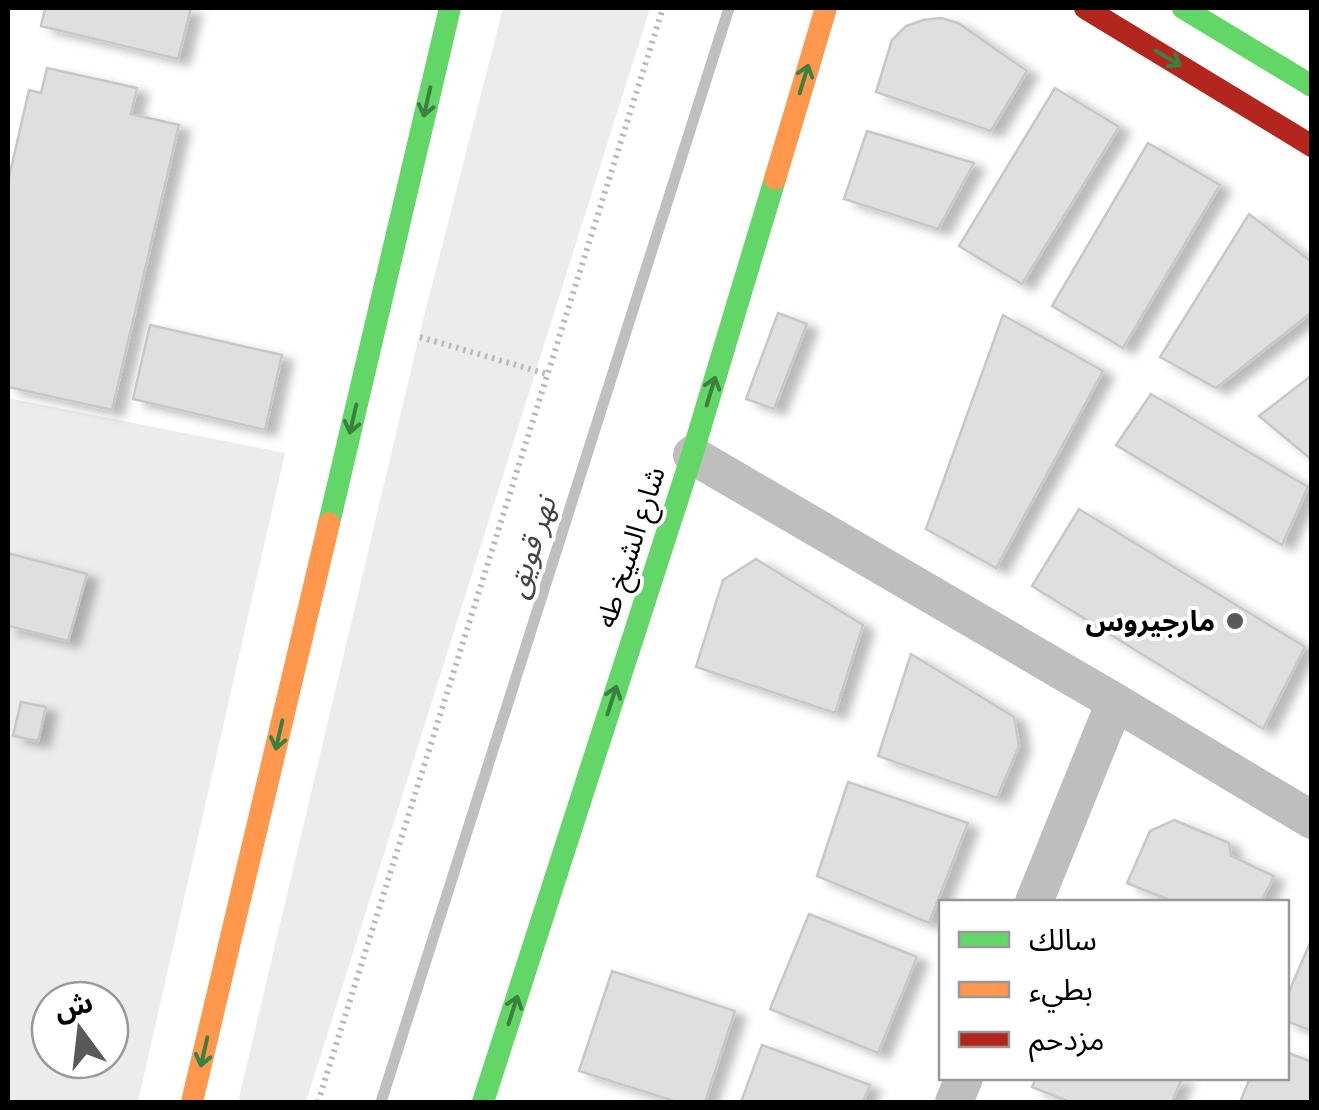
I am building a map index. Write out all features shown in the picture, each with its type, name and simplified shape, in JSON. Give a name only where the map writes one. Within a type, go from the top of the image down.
[{"type":"main road","points":[[192,1102],[450,8]]},
{"type":"main road","name":"شارع الشيخ طه","points":[[483,1102],[692,455],[826,8]]},
{"type":"main road","points":[[1085,8],[1312,146]]},
{"type":"main road","points":[[1183,8],[1312,86]]},
{"type":"street","points":[[692,455],[1312,820]]},
{"type":"street","points":[[1035,900],[1115,702]]},
{"type":"path","points":[[318,1102],[663,8]]},
{"type":"path","points":[[376,324],[547,374]]},
{"type":"shaded area","points":[[503,8],[650,8],[306,1102],[238,1102],[419,336]]},
{"type":"shaded area","points":[[8,398],[285,453],[138,1102],[8,1102]]},
{"type":"building","points":[[45,8],[191,8],[178,59],[41,26]]},
{"type":"building","points":[[941,18],[958,23],[1027,71],[991,131],[876,92],[892,40],[906,26]]},
{"type":"building","points":[[47,68],[137,88],[131,114],[179,125],[112,410],[8,387],[8,182],[29,90],[41,93]]},
{"type":"building","points":[[1055,88],[1119,127],[1022,284],[959,246]]},
{"type":"building","points":[[867,131],[974,163],[938,229],[844,199]]},
{"type":"building","points":[[1148,143],[1220,185],[1123,348],[1052,306]]},
{"type":"building","points":[[1249,214],[1312,262],[1312,312],[1216,388],[1160,357]]},
{"type":"building","points":[[778,313],[807,324],[774,409],[746,399]]},
{"type":"building","points":[[1003,315],[1103,371],[996,568],[926,529]]},
{"type":"building","points":[[150,325],[282,355],[265,430],[133,399]]},
{"type":"building","points":[[1312,375],[1312,460],[1259,416]]},
{"type":"building","points":[[1151,394],[1308,487],[1282,545],[1116,445]]},
{"type":"building","points":[[1079,509],[1305,647],[1263,729],[1032,586]]},
{"type":"building","points":[[8,553],[87,574],[68,641],[9,626],[8,633]]},
{"type":"building","points":[[756,559],[863,625],[835,713],[696,667],[723,580]]},
{"type":"building","points":[[911,654],[1014,717],[1019,746],[997,798],[878,756]]},
{"type":"building","points":[[21,702],[46,707],[38,741],[13,736]]},
{"type":"building","points":[[848,782],[968,823],[929,923],[817,876]]},
{"type":"building","points":[[1174,820],[1229,843],[1231,856],[1274,876],[1262,900],[1169,900],[1127,883],[1150,831]]},
{"type":"building","points":[[809,914],[917,957],[878,1053],[770,1009]]},
{"type":"building","points":[[1312,938],[1312,1031],[1289,1022],[1289,992]]},
{"type":"building","points":[[612,971],[735,1011],[705,1102],[677,1102],[579,1071]]},
{"type":"building","points":[[762,1045],[870,1085],[863,1102],[741,1102]]},
{"type":"building","points":[[1289,1053],[1312,1062],[1312,1102],[1240,1102],[1249,1080],[1289,1080]]},
{"type":"building","points":[[1035,1080],[1181,1080],[1172,1102],[1070,1102],[1032,1087]]},
{"type":"waterway","name":"نهر قويق","points":[[381,1102],[729,8]]},
{"type":"traffic: fast","points":[[329,523],[450,8]]},
{"type":"traffic: fast","points":[[1183,8],[1312,86]]},
{"type":"traffic: fast","points":[[483,1102],[692,455],[775,179]]},
{"type":"traffic: slow","points":[[775,179],[826,8]]},
{"type":"traffic: slow","points":[[192,1102],[329,523]]},
{"type":"traffic: jam","points":[[1085,8],[1312,146]]},
{"type":"place","name":"مارجيروس","points":[[1235,621]]}]
